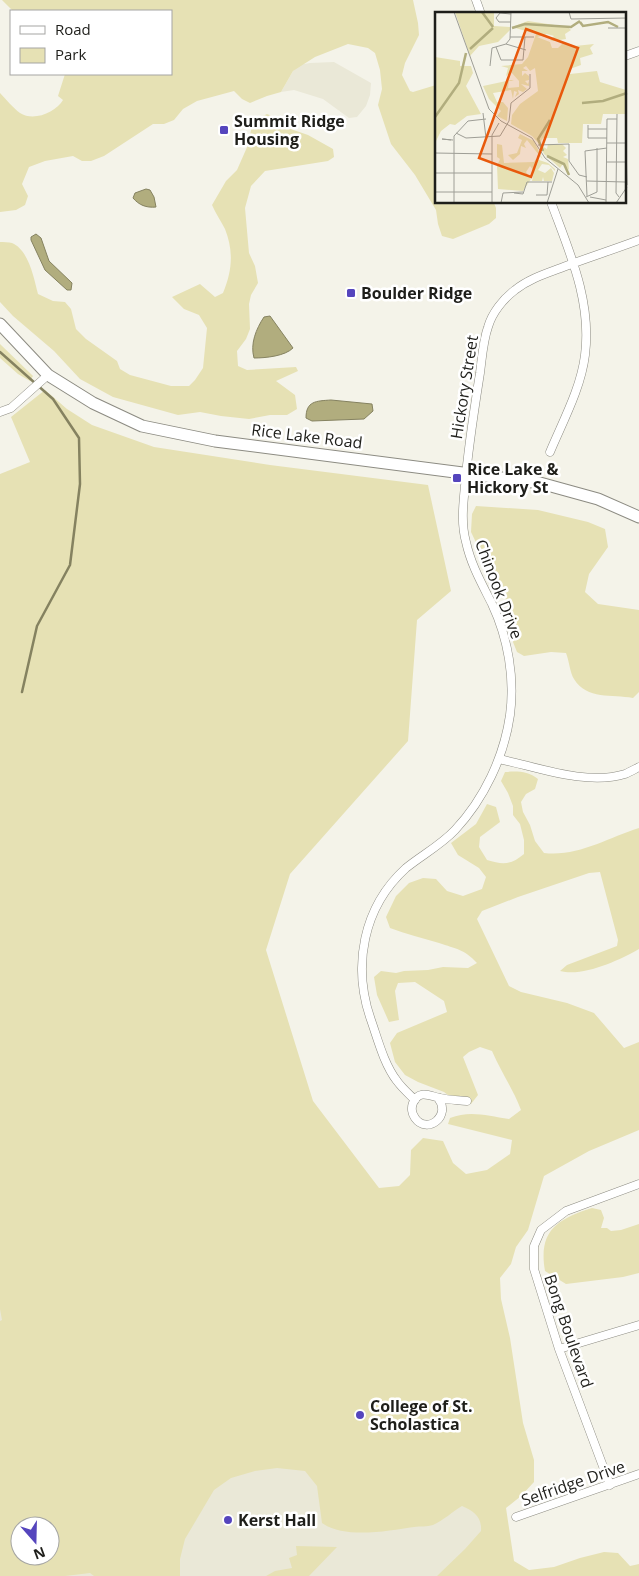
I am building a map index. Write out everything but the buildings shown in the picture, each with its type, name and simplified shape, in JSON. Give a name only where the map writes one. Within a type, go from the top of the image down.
[{"type":"main road","name":"Rice Lake Road","points":[[0,324],[48,375],[93,403],[142,426],[215,441],[540,483],[598,499],[639,517]]},
{"type":"street","points":[[476,0],[480,12]]},
{"type":"street","points":[[626,56],[639,51]]},
{"type":"street","points":[[550,452],[578,386],[585,356],[587,332],[585,304],[574,263],[552,204]]},
{"type":"street","name":"Hickory Street","points":[[466,472],[487,328],[503,302],[530,279],[639,240]]},
{"type":"street","points":[[0,412],[11,408],[48,375]]},
{"type":"street","name":"Chinook Drive","points":[[415,1100],[397,1082],[387,1063],[368,1011],[362,988],[362,955],[365,937],[379,902],[392,883],[408,867],[453,832],[475,804],[500,759],[510,715],[511,675],[507,647],[500,623],[474,571],[465,540],[462,517],[466,472]]},
{"type":"street","points":[[500,759],[575,777],[601,778],[626,774],[639,767]]},
{"type":"street","points":[[438,1098],[441,1102],[442,1112],[437,1121],[423,1124],[415,1119],[412,1109],[415,1100],[419,1096],[428,1094],[438,1098],[467,1101]]},
{"type":"street","name":"Bong Boulevard","points":[[610,1485],[559,1349],[534,1270],[534,1246],[542,1230],[566,1212],[639,1184]]},
{"type":"street","points":[[559,1349],[639,1325]]},
{"type":"street","name":"Selfridge Drive","points":[[516,1517],[639,1474]]},
{"type":"shaded area","points":[[334,62],[371,83],[370,95],[366,106],[357,117],[349,118],[323,99],[294,90],[281,92],[293,71],[299,65]]},
{"type":"shaded area","points":[[146,189],[150,190],[154,197],[156,207],[143,206],[133,198],[135,193]]},
{"type":"shaded area","points":[[36,234],[41,238],[49,261],[72,283],[71,290],[67,290],[45,270],[31,240],[31,237]]},
{"type":"shaded area","points":[[270,316],[293,348],[280,355],[254,358],[253,342],[258,326],[264,317]]},
{"type":"shaded area","points":[[331,400],[372,404],[373,411],[364,419],[312,421],[306,418],[306,412],[310,405],[316,402]]},
{"type":"shaded area","name":"College of St. Scholastica","points":[[0,1239],[172,1519],[429,1322],[519,1576],[0,1576]]},
{"type":"green space","points":[[2,0],[413,0],[419,35],[405,63],[402,75],[410,91],[413,92],[435,85],[435,204],[494,204],[496,218],[489,224],[453,239],[442,236],[436,210],[415,175],[391,144],[378,105],[382,89],[380,70],[375,53],[368,48],[348,44],[315,57],[293,71],[281,92],[250,103],[242,99],[234,91],[197,101],[183,109],[174,120],[164,124],[153,124],[104,156],[91,161],[82,161],[73,156],[45,161],[29,167],[22,184],[28,196],[25,205],[16,210],[0,212],[0,93],[20,113],[26,116],[38,116],[50,112],[63,100],[58,96],[65,75],[172,75],[172,10],[12,10]]},
{"type":"green space","points":[[267,114],[272,116],[279,125],[308,135],[333,149],[334,157],[328,161],[265,171],[251,186],[245,208],[249,253],[255,266],[258,283],[251,295],[249,304],[250,329],[246,339],[237,351],[238,366],[247,370],[296,367],[298,371],[276,381],[295,395],[297,409],[287,415],[270,415],[249,419],[200,412],[178,415],[113,397],[80,379],[54,351],[13,316],[0,302],[0,242],[9,242],[18,247],[27,258],[38,294],[53,301],[65,302],[71,309],[76,329],[86,339],[117,361],[120,369],[130,375],[171,386],[189,386],[203,368],[207,328],[199,315],[184,309],[172,297],[200,284],[215,297],[223,293],[230,269],[230,246],[225,229],[212,205],[226,181],[237,170],[248,145],[252,125],[259,118]]},
{"type":"green space","points":[[0,344],[33,376],[30,381],[18,374],[0,358]]},
{"type":"green space","points":[[45,390],[67,409],[92,425],[154,447],[270,465],[428,485],[451,591],[417,620],[408,741],[290,874],[266,950],[313,1101],[379,1188],[399,1186],[410,1175],[411,1150],[423,1138],[443,1141],[453,1163],[466,1174],[487,1170],[510,1154],[512,1140],[448,1124],[450,1118],[472,1114],[509,1119],[521,1110],[492,1051],[480,1047],[463,1057],[478,1095],[471,1104],[456,1101],[444,1092],[405,1075],[395,1062],[390,1043],[397,1033],[447,1012],[444,1001],[415,982],[398,983],[395,991],[399,1020],[389,1022],[377,995],[374,977],[381,971],[396,973],[443,967],[468,968],[477,963],[459,950],[390,928],[386,917],[396,896],[409,883],[423,878],[436,879],[447,891],[463,896],[482,889],[486,877],[479,868],[458,855],[451,843],[476,824],[487,804],[496,807],[500,822],[480,837],[479,847],[487,860],[507,863],[524,854],[524,840],[520,824],[513,815],[513,806],[501,781],[505,772],[522,772],[538,779],[535,789],[526,794],[521,802],[535,841],[544,853],[569,852],[581,849],[639,828],[639,949],[611,963],[590,970],[579,972],[560,971],[567,965],[617,946],[618,940],[600,872],[589,873],[518,897],[482,911],[477,919],[509,986],[521,992],[567,1003],[594,1013],[624,1048],[639,1042],[639,1130],[589,1151],[544,1176],[528,1230],[516,1247],[511,1264],[500,1278],[501,1299],[510,1338],[523,1423],[534,1460],[534,1482],[506,1508],[514,1561],[529,1570],[554,1567],[604,1552],[618,1553],[630,1566],[639,1564],[639,1576],[437,1576],[481,1531],[479,1518],[470,1510],[462,1506],[441,1521],[428,1526],[366,1532],[342,1531],[322,1523],[317,1486],[305,1471],[277,1468],[255,1471],[231,1478],[214,1490],[185,1539],[180,1559],[180,1576],[94,1576],[90,1573],[65,1576],[0,1576],[0,1321],[2,1320],[0,1309],[0,474],[30,462],[11,417]]},
{"type":"green space","points":[[476,506],[538,510],[588,522],[605,529],[608,547],[589,574],[585,592],[598,604],[639,610],[639,692],[633,698],[600,695],[579,686],[574,679],[566,653],[551,652],[524,656],[517,652],[511,637],[511,622],[505,597],[471,532],[472,514]]},
{"type":"green space","points":[[592,1208],[601,1210],[604,1218],[601,1228],[607,1228],[611,1231],[621,1230],[639,1224],[639,1273],[623,1277],[566,1284],[545,1271],[544,1246],[548,1236],[560,1222]]},
{"type":"green space","points":[[296,1546],[337,1547],[309,1576],[266,1576],[275,1571],[292,1568],[289,1558],[297,1555]]},
{"type":"waterway","points":[[0,352],[53,399],[79,438],[80,484],[70,565],[37,626],[22,692]]},
{"type":"place","name":"Summit Ridge Housing","points":[[224,130]]},
{"type":"place","name":"Boulder Ridge","points":[[351,293]]},
{"type":"place","name":"Rice Lake & Hickory St","points":[[457,478]]},
{"type":"place","name":"College of St. Scholastica","points":[[360,1415]]},
{"type":"place","name":"Kerst Hall","points":[[228,1520]]}]
